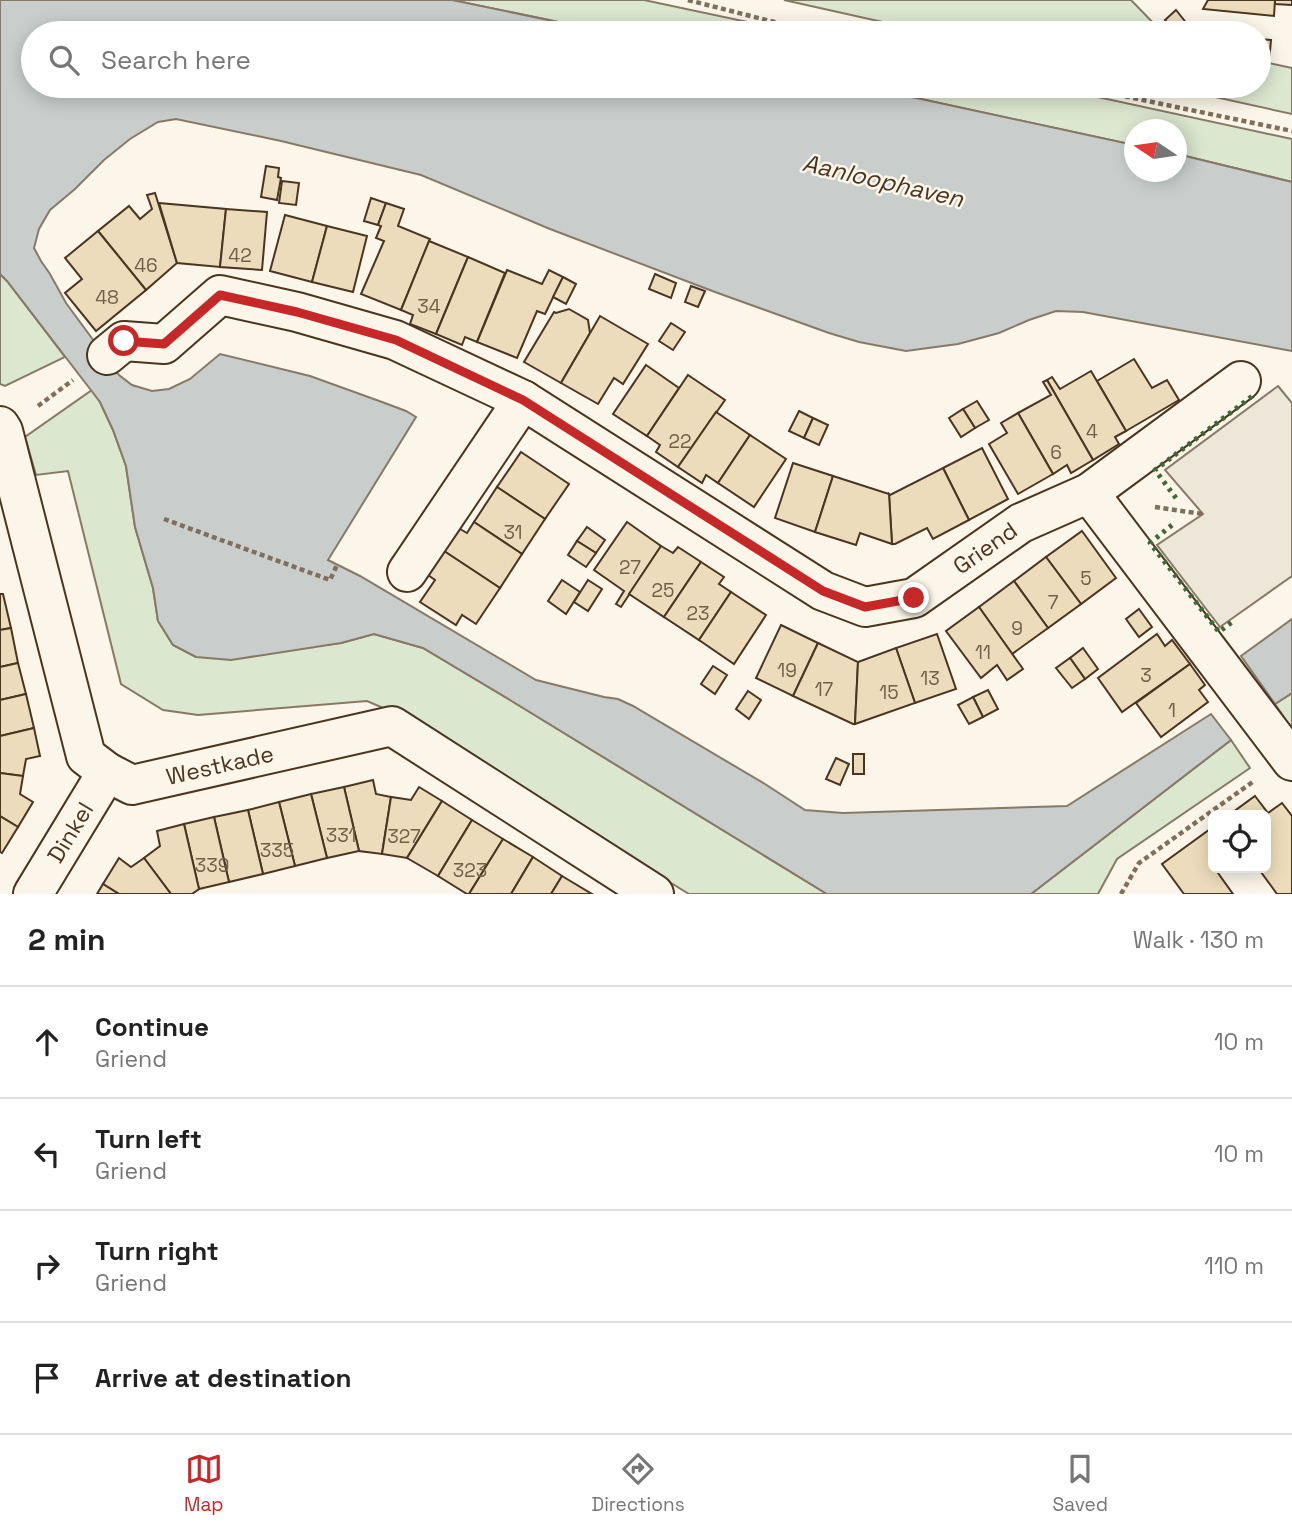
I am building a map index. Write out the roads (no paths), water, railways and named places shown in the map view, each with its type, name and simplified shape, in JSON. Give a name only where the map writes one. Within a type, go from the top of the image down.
[{"type":"street","name":"Griend","points":[[107,355],[124,341],[164,344],[220,295],[297,312],[396,340],[523,400],[823,591],[865,607],[914,598],[1021,523],[1089,493],[1241,381]]},
{"type":"street","points":[[407,572],[523,400]]},
{"type":"street","name":"Westkade","points":[[0,426],[86,756],[107,772],[132,785],[392,726],[634,889]]},
{"type":"street","points":[[1089,493],[1290,758]]},
{"type":"street","name":"Dinkel","points":[[33,894],[107,772]]},
{"type":"water","name":"Aanloophaven","points":[[0,0],[452,0],[553,21],[21,21],[21,98],[917,98],[1124,143],[1124,182],[1187,182],[1187,156],[1292,182],[1292,351],[1083,312],[1056,311],[999,333],[958,344],[906,351],[859,342],[715,292],[550,229],[421,175],[176,119],[158,122],[130,139],[104,160],[50,210],[39,229],[34,248],[66,303],[119,375],[132,385],[152,391],[169,389],[190,379],[220,354],[310,376],[416,417],[328,560],[360,576],[536,680],[618,699],[633,706],[805,810],[843,813],[1067,806],[1211,714],[1231,740],[1031,894],[827,894],[423,648],[374,634],[341,643],[231,660],[196,657],[173,645],[158,621],[153,588],[135,527],[126,466],[113,430],[100,402],[0,274]]},
{"type":"water","points":[[1292,619],[1292,693],[1275,704],[1241,656]]}]
